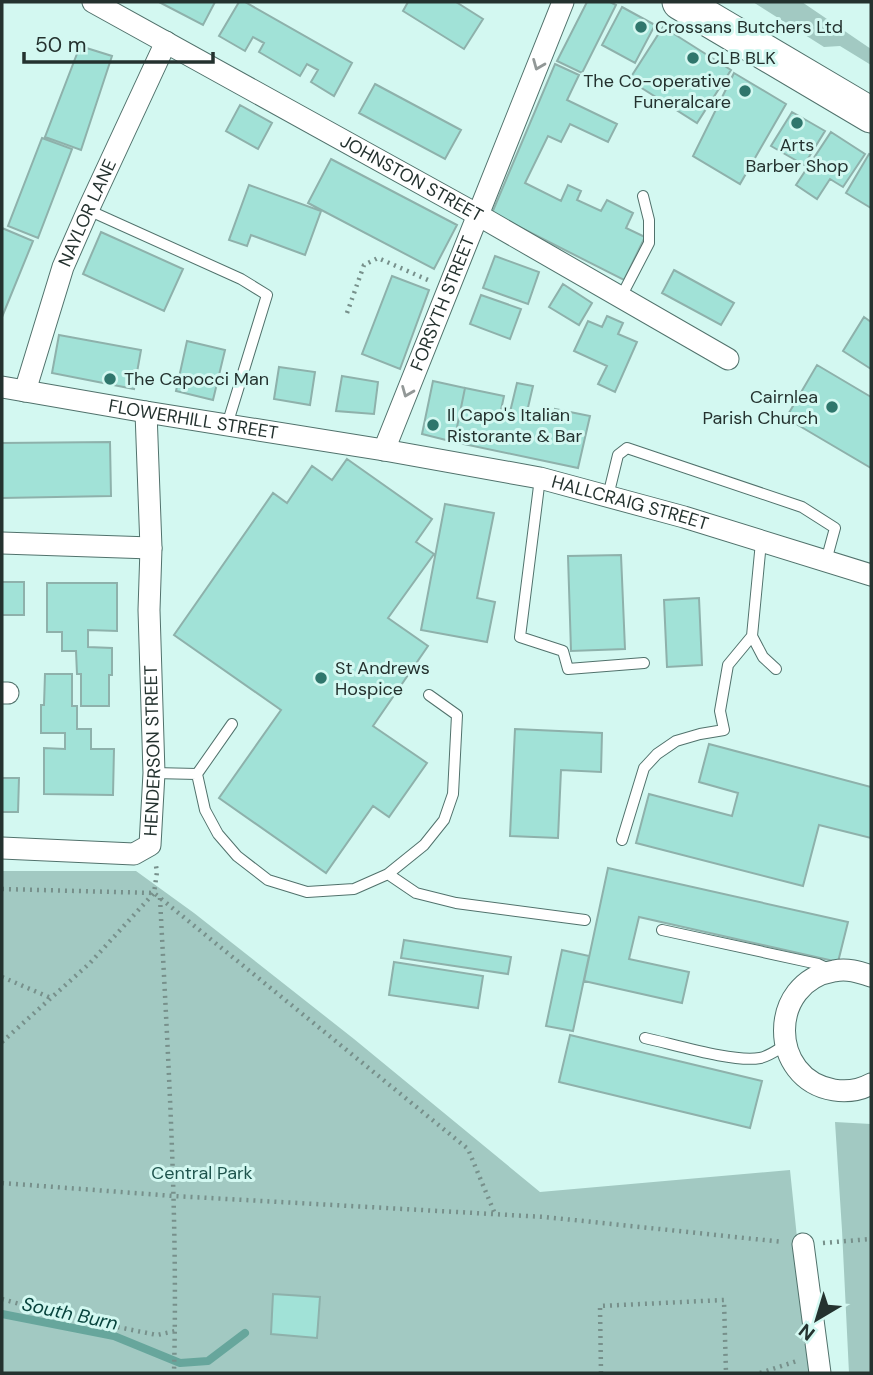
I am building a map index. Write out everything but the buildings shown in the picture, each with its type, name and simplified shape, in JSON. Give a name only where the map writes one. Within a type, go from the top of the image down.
[{"type":"main road","points":[[681,2],[714,16],[871,115]]},
{"type":"street","name":"JOHNSTON STREET","points":[[93,2],[478,215],[728,359]]},
{"type":"street","name":"FORSYTH STREET","points":[[384,450],[563,2]]},
{"type":"street","name":"NAYLOR LANE","points":[[26,391],[64,267],[166,42]]},
{"type":"street","name":"FLOWERHILL STREET","points":[[2,387],[384,450]]},
{"type":"street","name":"HENDERSON STREET","points":[[2,848],[134,854],[150,845],[154,773],[146,412]]},
{"type":"street","name":"HALLCRAIG STREET","points":[[384,450],[540,478],[684,517],[871,575]]},
{"type":"street","points":[[2,542],[151,548]]},
{"type":"street","points":[[871,976],[854,971],[834,971],[815,977],[799,989],[789,1006],[784,1026],[785,1045],[793,1063],[807,1078],[824,1088],[844,1091],[871,1084]]},
{"type":"street","points":[[803,1244],[819,1364]]},
{"type":"lane","points":[[621,297],[649,243],[649,220],[643,196]]},
{"type":"lane","points":[[88,210],[241,279],[267,295],[227,425]]},
{"type":"lane","points":[[608,496],[618,455],[627,448],[802,507],[835,528],[826,562]]},
{"type":"lane","points":[[540,478],[520,637],[563,651],[568,669],[644,663]]},
{"type":"lane","points":[[761,542],[752,636],[763,657],[776,669]]},
{"type":"lane","points":[[622,840],[644,768],[657,754],[676,741],[724,730],[720,710],[728,665],[752,636]]},
{"type":"lane","points":[[232,724],[197,774],[205,810],[218,834],[237,856],[268,880],[307,892],[354,889],[388,874],[424,845],[443,820],[453,794],[457,715],[429,695]]},
{"type":"lane","points":[[154,773],[197,774]]},
{"type":"lane","points":[[388,874],[416,893],[456,903],[585,920]]},
{"type":"lane","points":[[662,930],[818,964],[834,971]]},
{"type":"lane","points":[[645,1038],[731,1057],[757,1059],[769,1056],[785,1045]]},
{"type":"path","points":[[346,313],[364,265],[377,258],[448,289]]},
{"type":"path","points":[[2,1042],[90,963],[154,893],[157,872],[150,845]]},
{"type":"path","points":[[2,889],[154,893],[468,1149],[495,1214]]},
{"type":"path","points":[[160,898],[174,1196],[175,1371]]},
{"type":"path","points":[[2,978],[51,998]]},
{"type":"path","points":[[2,1183],[174,1196],[545,1217],[803,1244],[871,1239]]},
{"type":"path","points":[[2,1299],[58,1315],[157,1335],[176,1331]]},
{"type":"path","points":[[601,1373],[600,1306],[724,1300],[726,1373]]},
{"type":"path","points":[[760,1373],[819,1364]]},
{"type":"green space","points":[[753,2],[802,2],[871,49],[871,65],[840,46],[824,47]]},
{"type":"green space","name":"Central Park","points":[[2,871],[136,871],[194,913],[354,1039],[540,1192],[790,1170],[811,1373],[2,1373]]},
{"type":"green space","points":[[835,1122],[871,1124],[871,1373],[849,1373]]},
{"type":"waterway","name":"South Burn","points":[[2,1314],[114,1336],[180,1363],[208,1361],[245,1333]]},
{"type":"place","name":"Crossans Butchers Ltd","points":[[641,27]]},
{"type":"place","name":"CLB BLK","points":[[693,58]]},
{"type":"place","name":"The Co-operative Funeralcare","points":[[745,91]]},
{"type":"place","name":"Arts Barber Shop","points":[[797,123]]},
{"type":"place","name":"The Capocci Man","points":[[110,379]]},
{"type":"place","name":"Cairnlea Parish Church","points":[[832,407]]},
{"type":"place","name":"Il Capo's Italian Ristorante & Bar","points":[[433,425]]},
{"type":"place","name":"St Andrews Hospice","points":[[321,678]]}]
